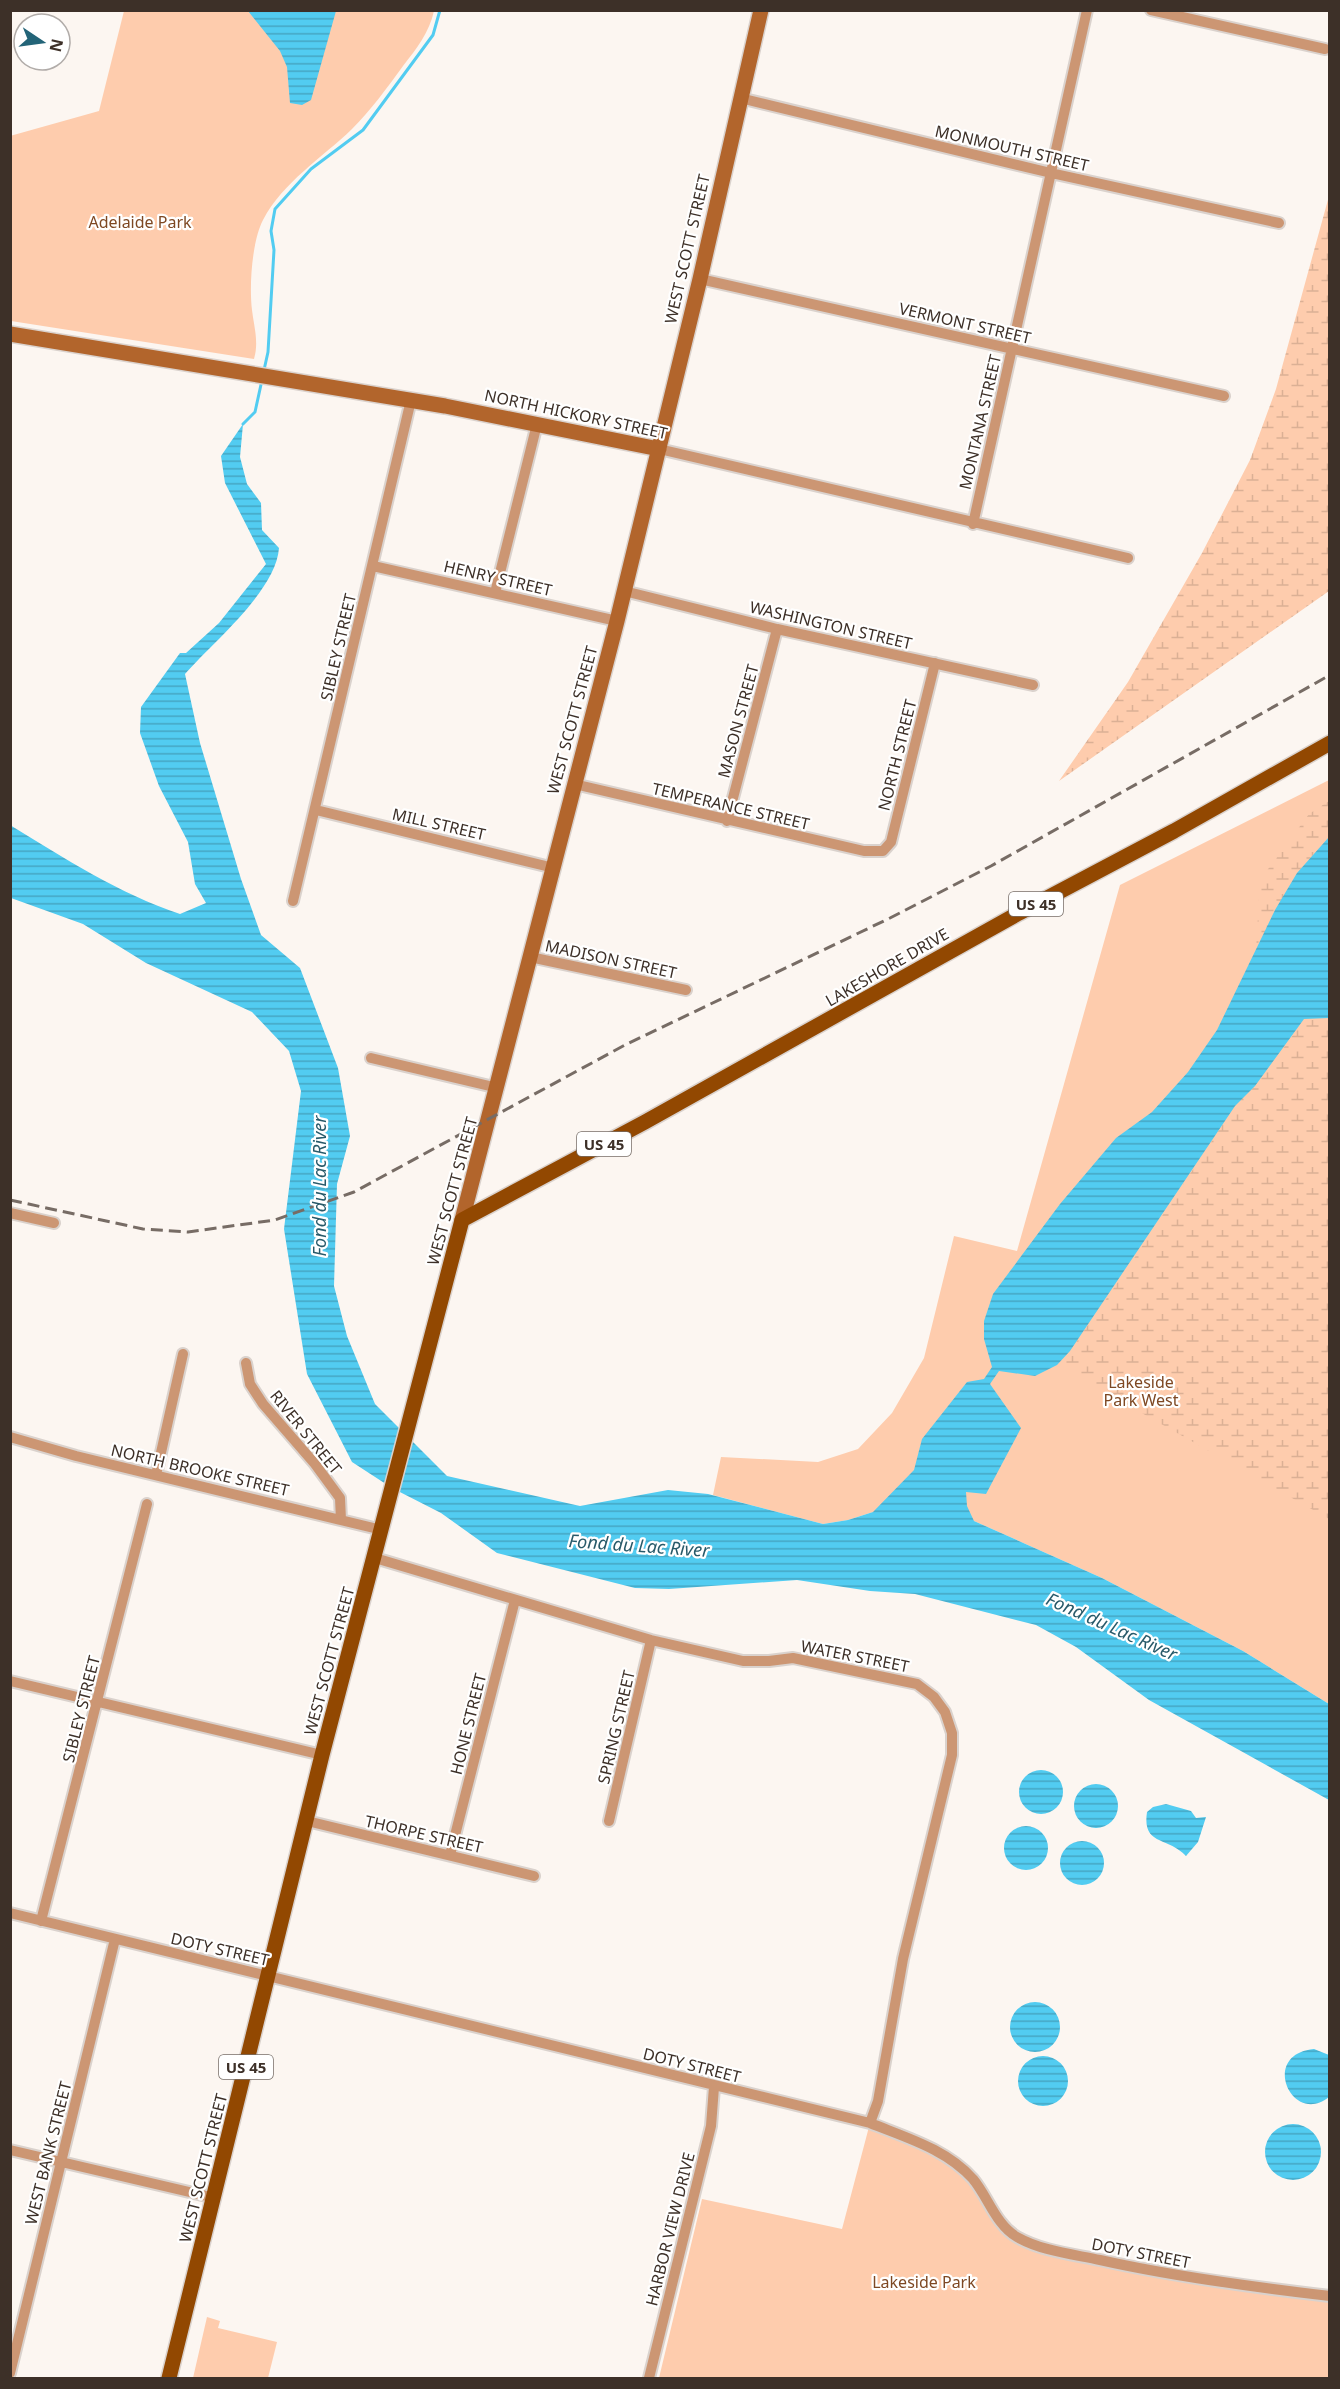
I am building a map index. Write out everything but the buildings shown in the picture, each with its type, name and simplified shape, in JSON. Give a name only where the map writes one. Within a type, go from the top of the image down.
[{"type":"main road","name":"WEST SCOTT STREET","points":[[169,2379],[322,1755],[498,1088],[617,621],[700,279],[761,10]]},
{"type":"main road","name":"NORTH HICKORY STREET","points":[[10,334],[411,400],[659,449]]},
{"type":"main road","name":"LAKESHORE DRIVE","points":[[462,1220],[645,1122],[1019,912],[1174,831],[1329,743]]},
{"type":"street","name":"MONTANA STREET","points":[[973,524],[1087,10]]},
{"type":"street","points":[[1151,10],[1325,49]]},
{"type":"street","name":"MONMOUTH STREET","points":[[740,98],[1051,173],[1279,223]]},
{"type":"street","name":"VERMONT STREET","points":[[700,279],[1224,396]]},
{"type":"street","name":"SIBLEY STREET","points":[[293,901],[411,400]]},
{"type":"street","points":[[495,592],[537,424]]},
{"type":"street","name":"NORTH HICKORY STREET","points":[[659,449],[973,524],[1128,558]]},
{"type":"street","name":"HENRY STREET","points":[[373,566],[617,621]]},
{"type":"street","name":"WASHINGTON STREET","points":[[624,591],[1033,685]]},
{"type":"street","name":"MASON STREET","points":[[727,821],[777,628]]},
{"type":"street","name":"NORTH STREET","points":[[883,851],[891,842],[935,663]]},
{"type":"street","name":"TEMPERANCE STREET","points":[[574,784],[864,851],[883,851]]},
{"type":"street","name":"MILL STREET","points":[[316,810],[554,868]]},
{"type":"street","name":"MADISON STREET","points":[[530,957],[686,990]]},
{"type":"street","points":[[372,1058],[498,1088]]},
{"type":"street","points":[[10,1213],[54,1223]]},
{"type":"street","points":[[156,1474],[183,1354]]},
{"type":"street","name":"RIVER STREET","points":[[246,1363],[250,1384],[263,1404],[315,1464],[340,1498],[341,1520]]},
{"type":"street","name":"NORTH BROOKE STREET","points":[[10,1437],[46,1448],[382,1530]]},
{"type":"street","name":"SIBLEY STREET","points":[[41,1921],[147,1504]]},
{"type":"street","name":"WATER STREET","points":[[375,1558],[651,1640],[743,1661],[793,1658],[917,1684],[934,1697],[945,1712],[952,1733],[952,1755],[903,1959],[878,2101],[870,2123]]},
{"type":"street","name":"HONE STREET","points":[[450,1855],[515,1600]]},
{"type":"street","name":"SPRING STREET","points":[[609,1821],[651,1640]]},
{"type":"street","points":[[10,1681],[322,1755]]},
{"type":"street","name":"THORPE STREET","points":[[307,1821],[534,1876]]},
{"type":"street","name":"DOTY STREET","points":[[10,1913],[714,2087],[870,2123],[923,2144],[960,2166],[974,2181],[1007,2230],[1029,2243],[1137,2269],[1226,2284],[1329,2296]]},
{"type":"street","name":"WEST BANK STREET","points":[[10,2373],[115,1940]]},
{"type":"street","name":"HARBOR VIEW DRIVE","points":[[649,2379],[711,2127],[714,2087]]},
{"type":"street","points":[[10,2150],[215,2198]]},
{"type":"green space","name":"Adelaide Park","points":[[124,11],[434,11],[422,40],[372,107],[352,129],[292,182],[271,206],[263,220],[256,240],[251,277],[256,341],[254,359],[11,321],[10,136],[99,111]]},
{"type":"green space","points":[[1329,196],[1329,591],[1059,781],[1128,682],[1202,553],[1250,460],[1276,389]]},
{"type":"green space","name":"Lakeside Park West","points":[[1329,780],[1329,1704],[1243,1651],[1102,1578],[974,1521],[873,1512],[848,1520],[823,1524],[713,1495],[721,1457],[818,1462],[858,1449],[892,1413],[924,1358],[954,1236],[1017,1251],[1120,885]]},
{"type":"green space","points":[[1329,801],[1329,837],[1297,873],[1256,951],[1260,880],[1309,814]]},
{"type":"green space","points":[[1329,1018],[1329,1519],[1057,1365],[1070,1351],[1127,1269],[1235,1106],[1255,1086],[1305,1019]]},
{"type":"green space","name":"Lakeside Park","points":[[870,2123],[960,2166],[1002,2223],[1044,2248],[1329,2296],[1329,2378],[659,2378],[702,2199],[842,2229]]},
{"type":"green space","points":[[207,2317],[220,2321],[218,2328],[277,2342],[268,2378],[193,2378]]},
{"type":"water","points":[[248,11],[336,11],[311,100],[302,105],[290,103],[287,67],[280,51]]},
{"type":"water","name":"Fond du Lac River","points":[[243,424],[240,457],[247,484],[261,503],[262,530],[279,548],[267,581],[255,598],[185,674],[200,743],[241,879],[261,935],[300,968],[338,1068],[350,1136],[337,1184],[334,1286],[347,1336],[375,1404],[447,1476],[580,1506],[668,1490],[708,1494],[823,1524],[848,1520],[873,1512],[914,1470],[922,1439],[967,1382],[984,1379],[992,1367],[984,1339],[984,1321],[993,1294],[1060,1204],[1116,1138],[1152,1112],[1188,1072],[1217,1030],[1275,910],[1297,873],[1329,837],[1329,1018],[1304,1019],[1255,1086],[1235,1106],[1070,1351],[1057,1365],[1035,1376],[999,1371],[990,1384],[1021,1428],[986,1494],[966,1492],[967,1506],[974,1521],[1102,1578],[1243,1651],[1329,1704],[1329,1800],[1149,1700],[1076,1647],[1036,1625],[915,1594],[870,1591],[797,1580],[669,1589],[635,1588],[497,1553],[441,1513],[392,1488],[352,1462],[307,1374],[284,1229],[301,1091],[289,1051],[252,1012],[146,963],[83,924],[11,898],[10,825],[93,874],[158,906],[180,914],[206,903],[195,884],[188,842],[159,786],[140,733],[141,707],[180,653],[186,653],[219,623],[266,564],[225,483],[221,456]]},
{"type":"water","points":[[1041,1770],[1057,1776],[1063,1792],[1057,1808],[1041,1814],[1025,1808],[1019,1792],[1025,1776]]},
{"type":"water","points":[[1096,1784],[1112,1790],[1118,1806],[1112,1822],[1096,1828],[1080,1822],[1074,1806],[1080,1790]]},
{"type":"water","points":[[1166,1804],[1191,1811],[1196,1818],[1206,1817],[1198,1842],[1186,1856],[1171,1845],[1152,1836],[1148,1830],[1147,1812],[1153,1807]]},
{"type":"water","points":[[1026,1826],[1035,1827],[1042,1832],[1047,1839],[1047,1857],[1042,1864],[1035,1869],[1026,1870],[1017,1869],[1010,1864],[1005,1857],[1004,1848],[1005,1839],[1010,1832],[1017,1827]]},
{"type":"water","points":[[1082,1841],[1091,1842],[1098,1847],[1103,1854],[1103,1872],[1098,1879],[1091,1884],[1082,1885],[1073,1884],[1066,1879],[1061,1872],[1060,1863],[1061,1854],[1066,1847],[1073,1842]]},
{"type":"water","points":[[1030,2002],[1040,2002],[1053,2009],[1060,2022],[1060,2032],[1053,2045],[1040,2052],[1030,2052],[1021,2048],[1014,2041],[1010,2032],[1010,2022],[1014,2013],[1021,2006]]},
{"type":"water","points":[[1314,2049],[1329,2055],[1329,2097],[1315,2104],[1303,2103],[1293,2096],[1287,2086],[1285,2074],[1288,2063],[1297,2054]]},
{"type":"water","points":[[1043,2056],[1061,2063],[1068,2081],[1061,2099],[1043,2106],[1025,2099],[1018,2081],[1025,2063]]},
{"type":"water","points":[[1287,2124],[1299,2124],[1309,2128],[1317,2136],[1321,2152],[1317,2168],[1309,2176],[1299,2180],[1287,2180],[1277,2176],[1269,2168],[1265,2158],[1265,2146],[1269,2136],[1277,2128]]},
{"type":"waterway","points":[[264,370],[268,352],[274,250],[271,231],[275,209],[311,169],[363,130],[433,35],[440,10]]},
{"type":"waterway","points":[[243,424],[255,412],[262,380]]},
{"type":"railway","points":[[10,1200],[143,1229],[188,1232],[275,1220],[354,1192],[625,1045],[890,918],[991,866],[1330,675]]}]
